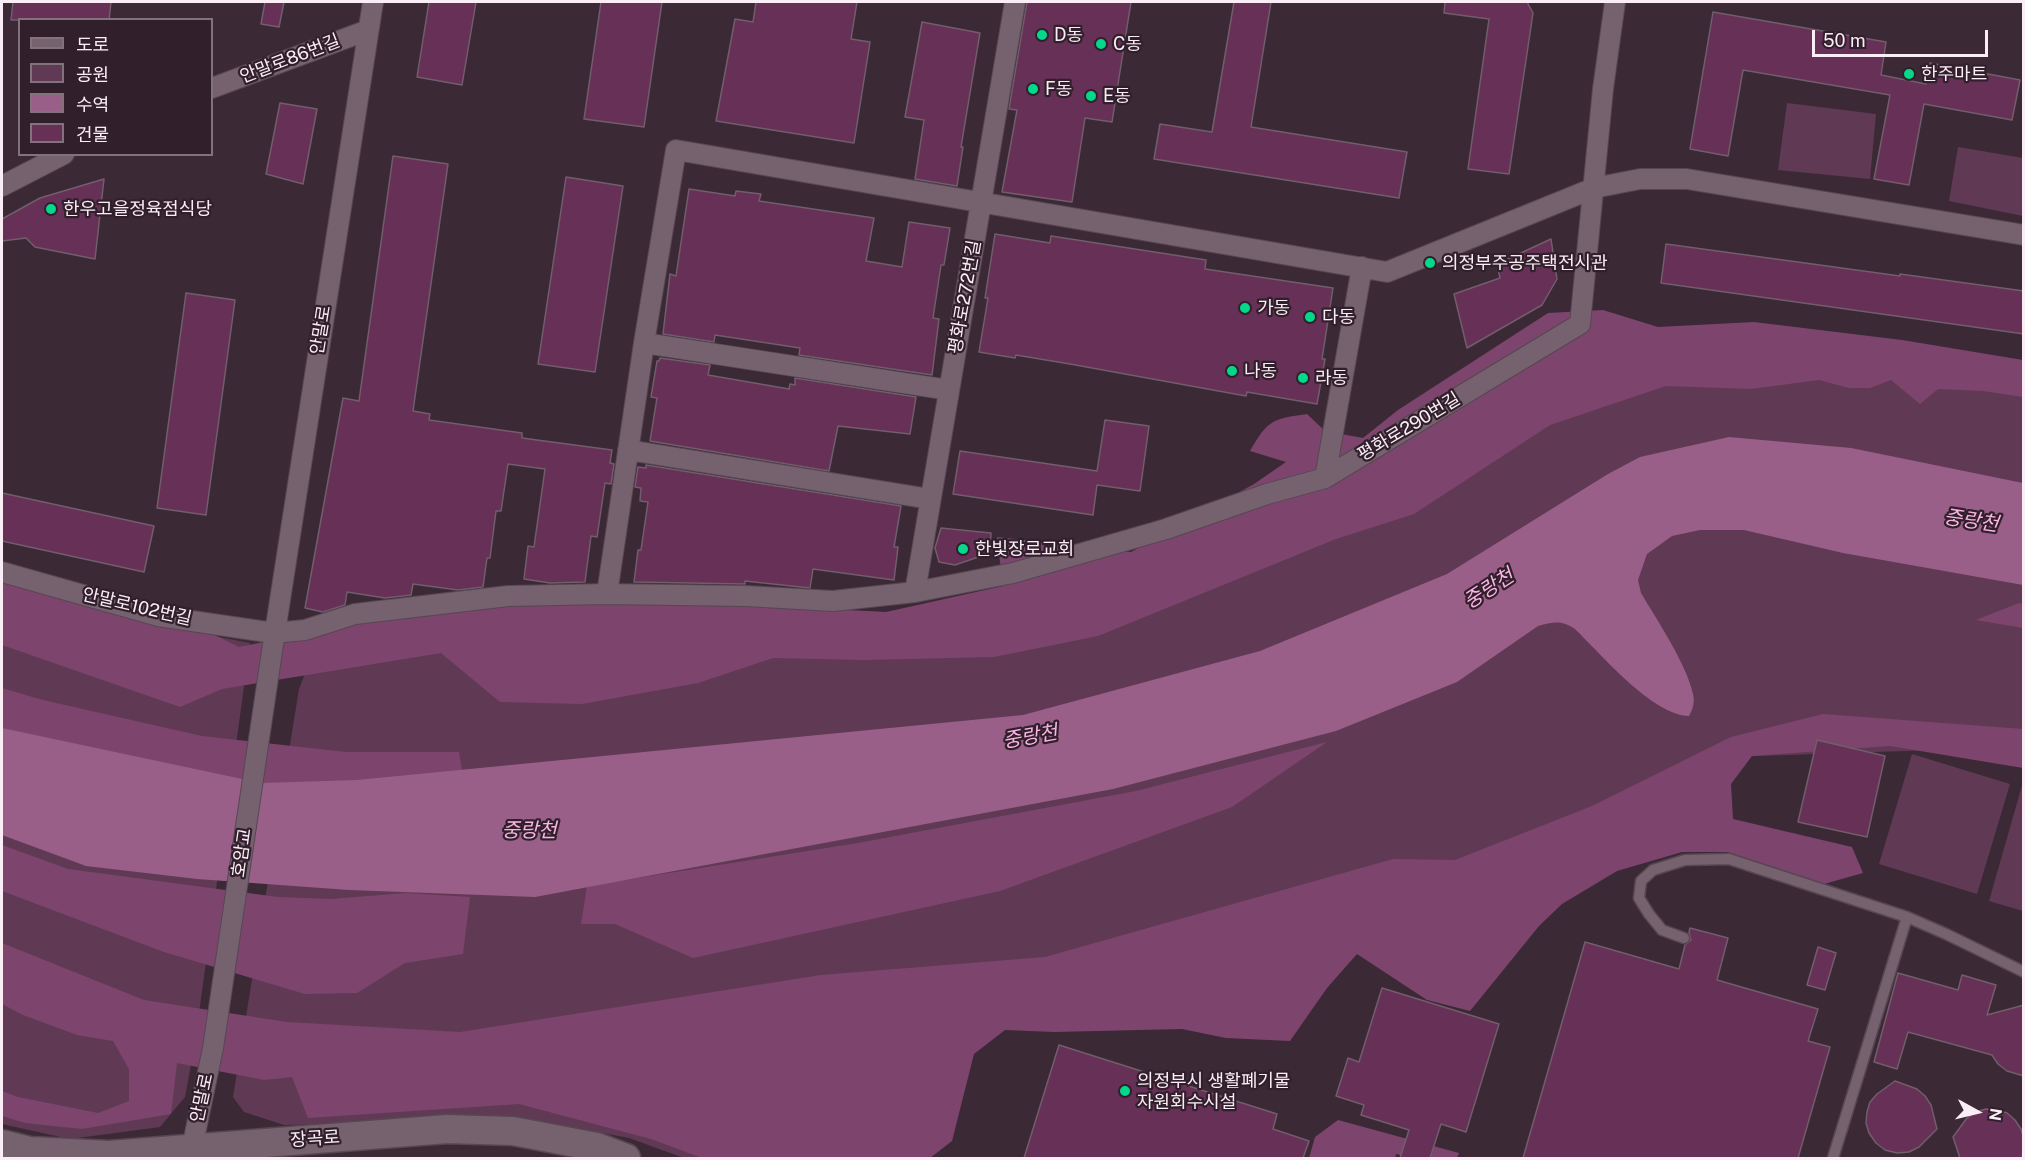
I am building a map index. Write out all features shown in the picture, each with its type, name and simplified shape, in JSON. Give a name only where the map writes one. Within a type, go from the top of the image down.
[{"type":"street","name":"안말로","points":[[271,658],[373,2]]},
{"type":"street","name":"평화로272번길","points":[[915,592],[1016,2]]},
{"type":"street","name":"평화로290번길","points":[[607,594],[746,596],[833,601],[915,592],[1013,573],[1166,529],[1267,494],[1325,478],[1580,324],[1603,89],[1615,2]]},
{"type":"street","name":"안말로86번길","points":[[213,88],[368,30]]},
{"type":"street","points":[[607,594],[675,150],[1388,272],[1594,188],[1640,179],[1687,179],[2024,235]]},
{"type":"street","points":[[2,186],[60,156]]},
{"type":"street","points":[[1325,478],[1362,267]]},
{"type":"street","points":[[644,343],[949,390]]},
{"type":"street","points":[[628,450],[930,499]]},
{"type":"street","name":"안말로102번길","points":[[2,572],[158,616],[274,633],[305,630],[355,614],[468,599],[607,594]]},
{"type":"street","name":"호암교","points":[[213,1048],[271,658]]},
{"type":"street","name":"안말로","points":[[192,1148],[213,1048]]},
{"type":"street","name":"장곡로","points":[[2,1144],[30,1151],[109,1155],[447,1129],[513,1131],[597,1147],[626,1158]]},
{"type":"lane","points":[[1684,938],[1662,930],[1649,914],[1639,898],[1641,881],[1653,870],[1685,860],[1729,859],[1907,917],[2024,972]]},
{"type":"lane","points":[[1833,1158],[1907,917]]},
{"type":"green space","points":[[1787,103],[1876,114],[1870,179],[1778,170]]},
{"type":"green space","points":[[1958,147],[2023,158],[2023,216],[1949,201]]},
{"type":"green space","points":[[1592,334],[2023,379],[2023,765],[1962,749],[1730,757],[1379,899],[948,1019],[901,1158],[684,1158],[629,1138],[528,1119],[284,1125],[244,1112],[233,1097],[299,689],[306,671],[360,626],[510,604],[888,616],[1267,522]]},
{"type":"green space","points":[[2,577],[157,625],[250,643],[195,1042],[185,1097],[160,1127],[70,1139],[2,1124]]},
{"type":"green space","points":[[1912,754],[2010,784],[1977,894],[1879,864]]},
{"type":"green space","points":[[2023,782],[2023,911],[1989,901]]},
{"type":"shaded area","points":[[1603,310],[1658,327],[1754,322],[1902,340],[2023,360],[2023,397],[1983,391],[1938,389],[1920,404],[1891,380],[1870,388],[1849,388],[1819,380],[1751,389],[1666,386],[1550,425],[1414,514],[1336,539],[1098,636],[994,657],[864,660],[773,658],[698,683],[582,704],[500,702],[441,653],[222,689],[180,707],[2,645],[2,566],[159,608],[239,647],[341,626],[573,599],[886,612],[1003,586],[997,537],[1131,552],[1254,484],[1286,462],[1250,451],[1272,423],[1307,414],[1325,431],[1363,438],[1398,410],[1548,313]]},
{"type":"shaded area","points":[[2019,603],[2023,604],[2023,628],[1976,620]]},
{"type":"shaded area","points":[[2,688],[43,700],[202,736],[346,752],[459,752],[466,794],[419,814],[2,752]]},
{"type":"shaded area","points":[[1823,714],[2023,729],[2023,768],[1890,746],[1752,756],[1731,784],[1733,819],[1852,847],[1863,873],[1824,884],[1727,852],[1682,852],[1617,871],[1562,904],[1539,926],[1470,1011],[1427,1000],[1357,954],[1327,988],[1290,1041],[1226,1038],[1182,1029],[1054,1032],[1005,1030],[974,1054],[952,1141],[930,1158],[702,1158],[651,1139],[519,1104],[308,1118],[292,1077],[264,1080],[177,1063],[171,1114],[82,1129],[25,1123],[2,1116],[2,1091],[18,1097],[98,1113],[129,1101],[129,1069],[113,1041],[77,1035],[23,1015],[2,1004],[2,943],[144,1000],[287,1022],[460,1032],[821,975],[1045,957],[1393,859],[1455,860],[1592,806],[1731,737]]},
{"type":"shaded area","points":[[1327,742],[1232,807],[1000,891],[693,958],[615,924],[581,924],[587,886],[858,843],[1136,791]]},
{"type":"shaded area","points":[[2,845],[68,869],[278,897],[331,899],[406,893],[470,897],[463,954],[405,963],[357,993],[305,994],[164,952],[2,891]]},
{"type":"shaded area","points":[[1338,1120],[1459,1153],[1457,1158],[1414,1158],[1396,1154],[1395,1158],[1309,1158],[1315,1137]]},
{"type":"water","name":"중랑천","points":[[1729,437],[1851,448],[2023,483],[2023,585],[1843,553],[1744,530],[1700,530],[1672,536],[1647,554],[1638,580],[1641,593],[1671,643],[1690,682],[1694,700],[1689,716],[1659,706],[1644,695],[1575,629],[1561,623],[1549,624],[1538,626],[1457,682],[1336,731],[1113,789],[535,897],[349,890],[197,879],[86,866],[2,835],[2,728],[261,783],[357,780],[1023,715],[1260,651],[1447,574],[1608,474],[1640,457]]},
{"type":"building","points":[[13,2],[111,2],[109,18],[18,18],[18,20],[11,20]]},
{"type":"building","points":[[265,2],[284,2],[279,27],[261,24]]},
{"type":"building","points":[[429,2],[476,2],[462,85],[417,77]]},
{"type":"building","points":[[601,2],[662,2],[644,127],[584,119]]},
{"type":"building","points":[[756,2],[857,2],[851,39],[870,42],[854,143],[716,121],[735,19],[753,22]]},
{"type":"building","points":[[1027,2],[1131,2],[1112,122],[1085,118],[1072,202],[1002,192],[1017,110],[1009,109]]},
{"type":"building","points":[[1234,2],[1271,2],[1251,127],[1407,152],[1399,198],[1154,159],[1160,124],[1212,132]]},
{"type":"building","points":[[1445,2],[1527,2],[1533,13],[1509,174],[1468,169],[1489,19],[1444,13]]},
{"type":"building","points":[[1713,12],[1886,42],[1881,75],[1926,84],[1930,63],[2020,80],[2012,120],[1924,104],[1909,185],[1874,179],[1890,95],[1743,70],[1728,156],[1690,149]]},
{"type":"building","points":[[922,22],[980,33],[961,147],[963,147],[957,186],[915,179],[924,120],[905,117]]},
{"type":"building","points":[[280,103],[317,109],[303,184],[266,174]]},
{"type":"building","points":[[393,156],[448,164],[413,411],[430,414],[429,420],[522,433],[522,438],[612,450],[610,463],[614,464],[611,484],[605,483],[597,537],[591,536],[585,582],[550,583],[524,579],[528,546],[534,547],[545,469],[508,464],[501,511],[496,511],[490,558],[487,558],[483,587],[458,590],[413,584],[411,595],[385,598],[347,592],[345,605],[323,612],[305,608],[343,398],[359,401]]},
{"type":"building","points":[[566,177],[623,186],[595,372],[538,364]]},
{"type":"building","points":[[104,179],[95,259],[35,247],[26,238],[2,241],[2,219],[40,198]]},
{"type":"building","points":[[689,189],[735,196],[736,191],[761,194],[759,201],[874,218],[866,261],[902,267],[909,222],[950,228],[944,265],[941,265],[933,318],[939,319],[932,375],[799,355],[800,348],[715,335],[714,342],[663,334],[670,274],[676,276]]},
{"type":"building","points":[[995,234],[1050,243],[1051,236],[1206,260],[1205,269],[1333,288],[1317,404],[1247,392],[1246,396],[1016,355],[1015,358],[979,352]]},
{"type":"building","points":[[1551,239],[1557,279],[1542,305],[1467,348],[1454,294],[1500,278],[1497,264]]},
{"type":"building","points":[[1666,244],[2024,291],[2024,334],[1661,283]]},
{"type":"building","points":[[186,293],[235,300],[206,515],[157,508]]},
{"type":"building","points":[[660,358],[710,365],[708,375],[789,389],[790,384],[795,385],[795,378],[916,397],[910,434],[838,426],[829,471],[650,441],[657,398],[651,397],[657,361]]},
{"type":"building","points":[[1105,420],[1149,426],[1140,491],[1097,485],[1093,515],[953,494],[960,451],[1097,471]]},
{"type":"building","points":[[646,465],[901,506],[894,547],[898,547],[894,580],[813,569],[810,588],[745,581],[745,584],[634,582],[648,502],[640,501],[641,488],[635,487],[638,467],[646,468]]},
{"type":"building","points":[[2,493],[154,526],[144,572],[2,541]]},
{"type":"building","name":"한빛장로교회","points":[[941,528],[991,533],[990,553],[955,565],[939,562],[935,548]]},
{"type":"building","points":[[1817,740],[1885,756],[1867,837],[1798,822]]},
{"type":"building","points":[[1690,928],[1728,938],[1717,980],[1818,1009],[1808,1041],[1830,1047],[1798,1158],[1523,1158],[1585,942],[1679,969],[1685,945],[1691,940]]},
{"type":"building","points":[[1818,947],[1836,953],[1825,990],[1807,985]]},
{"type":"building","points":[[1898,973],[1958,990],[1962,975],[1996,985],[1987,1015],[2024,1005],[2024,1076],[2007,1071],[1992,1055],[1908,1032],[1897,1069],[1874,1062]]},
{"type":"building","points":[[1382,988],[1499,1024],[1466,1132],[1441,1124],[1430,1158],[1400,1158],[1409,1130],[1361,1115],[1364,1105],[1336,1096],[1348,1058],[1359,1062]]},
{"type":"building","name":"의정부시 생활폐기물 자원회수시설","points":[[1059,1045],[1277,1114],[1273,1129],[1309,1141],[1303,1158],[1024,1158]]},
{"type":"building","points":[[1895,1081],[1917,1089],[1925,1096],[1931,1105],[1937,1129],[1919,1147],[1909,1152],[1897,1153],[1885,1150],[1876,1143],[1866,1123],[1870,1102]]},
{"type":"building","points":[[1986,1109],[2007,1113],[2015,1120],[2024,1139],[2022,1158],[1960,1158],[1953,1137],[1967,1118]]},
{"type":"place","name":"D동","points":[[1042,35]]},
{"type":"place","name":"C동","points":[[1101,44]]},
{"type":"place","name":"한주마트","points":[[1909,74]]},
{"type":"place","name":"F동","points":[[1033,89]]},
{"type":"place","name":"E동","points":[[1091,96]]},
{"type":"place","name":"한우고을정육점식당","points":[[51,209]]},
{"type":"place","name":"의정부주공주택전시관","points":[[1430,263]]},
{"type":"place","name":"가동","points":[[1245,308]]},
{"type":"place","name":"다동","points":[[1310,317]]},
{"type":"place","name":"나동","points":[[1232,371]]},
{"type":"place","name":"라동","points":[[1303,378]]},
{"type":"place","name":"한빛장로교회","points":[[963,549]]},
{"type":"place","name":"의정부시 생활폐기물 자원회수시설","points":[[1125,1091]]}]
